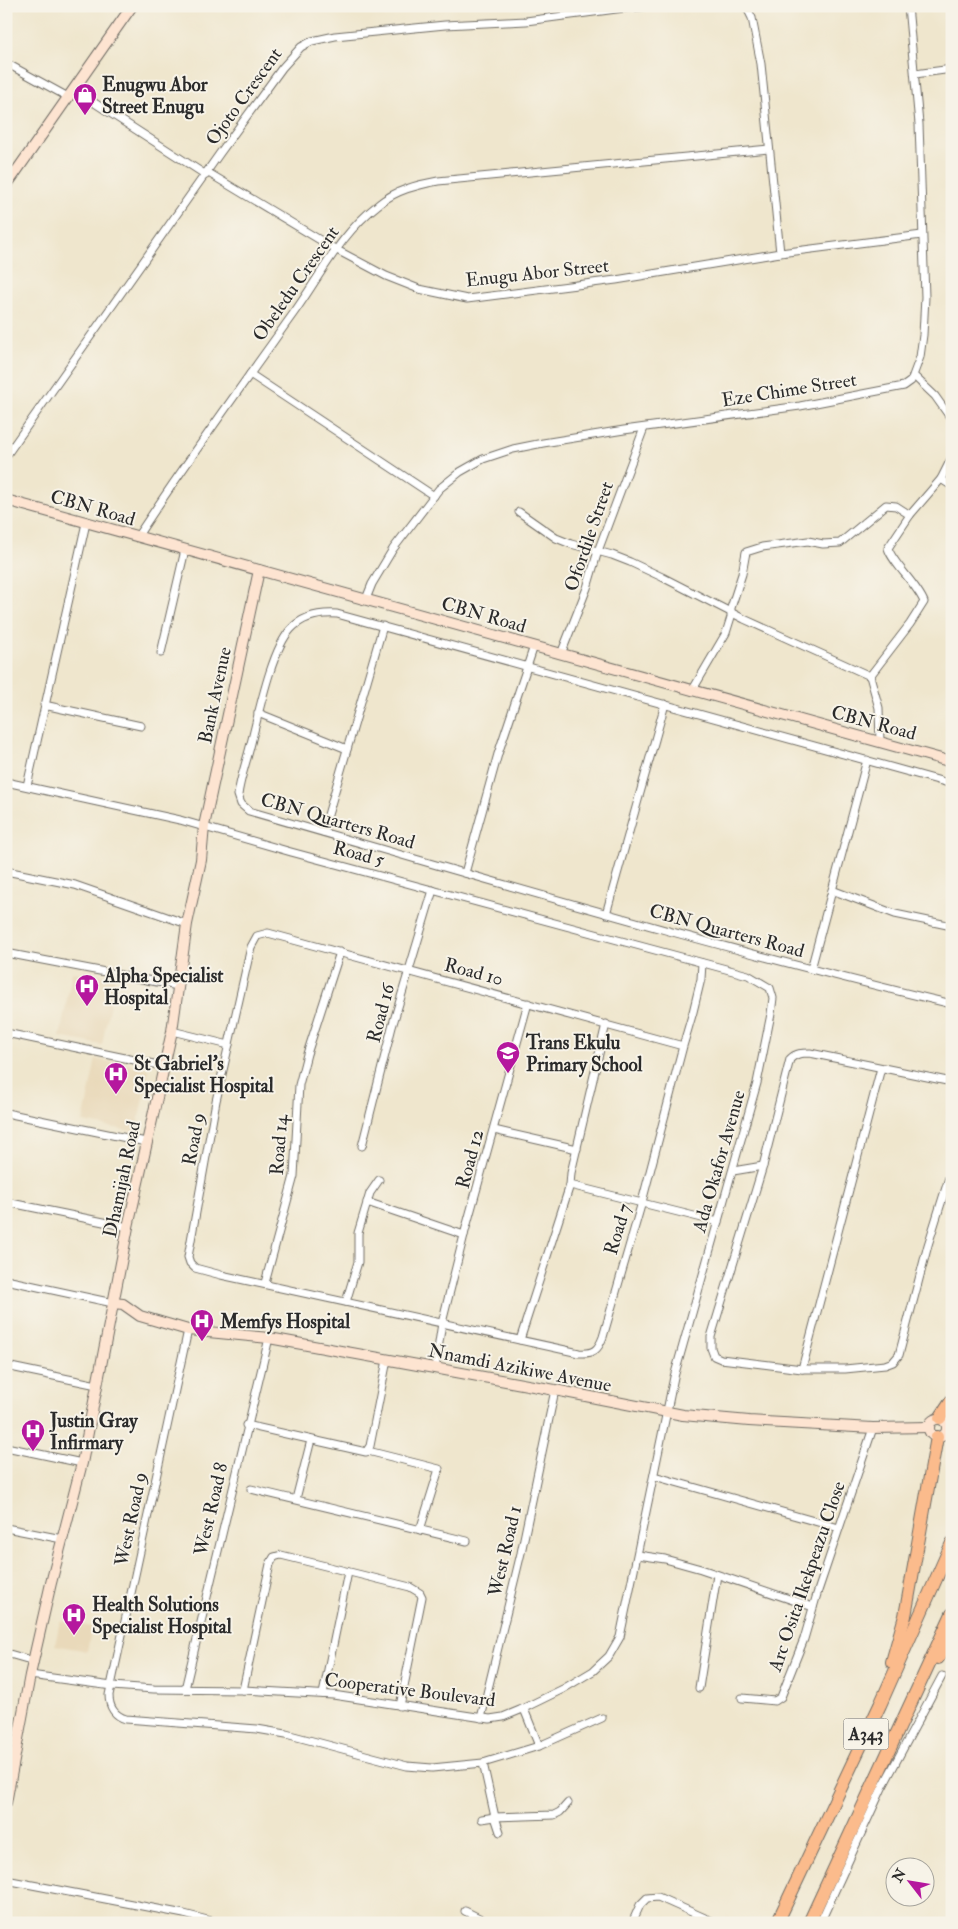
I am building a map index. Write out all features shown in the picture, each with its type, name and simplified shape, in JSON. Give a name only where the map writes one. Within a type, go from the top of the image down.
[{"type":"highway","points":[[947,1424],[952,1400]]},
{"type":"highway","points":[[880,1706],[905,1616],[933,1432]]},
{"type":"highway","name":"A343","points":[[777,1923],[880,1706],[952,1543]]},
{"type":"highway","name":"A343","points":[[809,1923],[952,1614]]},
{"type":"highway","points":[[923,1674],[928,1672],[952,1637]]},
{"type":"main road","points":[[6,186],[132,6]]},
{"type":"main road","name":"CBN Road","points":[[6,500],[951,761]]},
{"type":"main road","name":"Bank Avenue","points":[[204,826],[259,570]]},
{"type":"main road","name":"Dhamijah Road","points":[[6,1803],[30,1675],[82,1463],[128,1227],[172,1031],[187,924],[200,860],[204,826]]},
{"type":"main road","name":"Nnamdi Azikiwe Avenue","points":[[113,1303],[123,1304],[140,1316],[188,1330],[268,1338],[666,1412],[713,1419],[933,1432]]},
{"type":"main road","points":[[934,1419],[947,1424],[944,1435],[933,1432],[934,1419]]},
{"type":"street","name":"Ojoto Crescent","points":[[6,456],[206,174],[296,51],[312,40],[378,31],[486,22],[526,21],[595,11],[653,6]]},
{"type":"street","points":[[746,6],[752,18],[761,64],[780,253]]},
{"type":"street","points":[[908,6],[920,154],[925,297],[922,349],[914,376],[909,383]]},
{"type":"street","name":"Enugu Abor Street","points":[[6,64],[70,93],[335,250],[406,285],[470,300],[616,280],[780,253],[922,235]]},
{"type":"street","points":[[915,74],[952,69]]},
{"type":"street","name":"Obeledu Crescent","points":[[137,537],[177,477],[301,303],[335,250],[378,204],[395,193],[421,184],[438,181],[769,149]]},
{"type":"street","points":[[250,374],[434,496]]},
{"type":"street","points":[[914,376],[935,396],[952,420]]},
{"type":"street","points":[[909,383],[922,384]]},
{"type":"street","name":"Eze Chime Street","points":[[366,599],[372,584],[393,549],[443,485],[460,472],[495,455],[543,443],[836,400],[904,386],[909,383]]},
{"type":"street","name":"Ofordile Street","points":[[561,654],[587,588],[598,551],[644,428]]},
{"type":"street","points":[[870,676],[910,624],[924,602],[906,574],[889,553],[888,548],[910,515],[941,479],[952,457]]},
{"type":"street","points":[[941,479],[952,486]]},
{"type":"street","points":[[692,691],[703,670],[723,640],[748,550],[808,542],[823,544],[840,543],[886,505],[896,506],[910,515]]},
{"type":"street","points":[[519,512],[556,538],[571,544],[612,554],[650,571],[732,613],[870,676],[879,708],[880,742]]},
{"type":"street","points":[[27,786],[86,522]]},
{"type":"street","points":[[161,653],[185,550]]},
{"type":"street","name":"CBN Quarters Road","points":[[952,784],[383,626],[337,614],[322,614],[305,619],[292,628],[282,642],[275,657],[258,713],[238,796],[241,804],[249,811],[465,874],[811,969],[952,1004]]},
{"type":"street","points":[[323,832],[383,626]]},
{"type":"street","points":[[465,874],[498,754],[534,646]]},
{"type":"street","points":[[606,914],[665,704]]},
{"type":"street","points":[[44,705],[140,726]]},
{"type":"street","points":[[258,713],[348,748]]},
{"type":"street","points":[[811,969],[867,760]]},
{"type":"street","name":"Road 5","points":[[6,782],[204,826],[300,854],[702,963]]},
{"type":"street","points":[[6,871],[75,885],[187,924]]},
{"type":"street","name":"Road 16","points":[[362,1146],[408,970],[433,890]]},
{"type":"street","points":[[832,890],[895,914],[952,926]]},
{"type":"street","name":"Road 10","points":[[257,936],[268,933],[683,1046]]},
{"type":"street","name":"Road 9","points":[[190,1263],[188,1257],[202,1176],[251,947],[257,936]]},
{"type":"street","points":[[6,952],[178,986]]},
{"type":"street","name":"Road 14","points":[[265,1283],[294,1176],[299,1085],[340,952]]},
{"type":"street","name":"Road 7","points":[[190,1263],[195,1268],[212,1272],[589,1354],[599,1348],[642,1202],[701,979],[702,963]]},
{"type":"street","name":"Ada Okafor Avenue","points":[[666,1412],[678,1360],[757,1083],[773,998],[770,988],[748,975],[702,963]]},
{"type":"street","name":"Road 12","points":[[435,1369],[442,1323],[464,1235],[528,1003]]},
{"type":"street","points":[[520,1340],[570,1185],[571,1173],[606,1024]]},
{"type":"street","points":[[172,1031],[229,1045]]},
{"type":"street","points":[[6,1033],[163,1066]]},
{"type":"street","points":[[952,1082],[810,1054],[794,1055],[788,1064],[763,1166],[712,1337],[711,1348],[714,1356],[722,1359],[802,1370],[868,1368],[893,1362],[899,1355],[928,1245],[952,1168]]},
{"type":"street","points":[[802,1370],[881,1068]]},
{"type":"street","points":[[6,1114],[146,1142]]},
{"type":"street","points":[[494,1130],[577,1149]]},
{"type":"street","points":[[733,1171],[763,1166]]},
{"type":"street","points":[[346,1302],[358,1262],[358,1233],[367,1202],[379,1180]]},
{"type":"street","points":[[570,1185],[718,1222]]},
{"type":"street","points":[[6,1202],[128,1227]]},
{"type":"street","points":[[367,1202],[464,1235]]},
{"type":"street","points":[[6,1280],[113,1303]]},
{"type":"street","name":"West Road 9","points":[[188,1330],[109,1703],[119,1717],[126,1719],[257,1729],[286,1734],[407,1766],[432,1768],[483,1763]]},
{"type":"street","name":"West Road 8","points":[[185,1689],[268,1338]]},
{"type":"street","points":[[368,1451],[387,1360]]},
{"type":"street","points":[[6,1366],[97,1385]]},
{"type":"street","name":"West Road 1","points":[[481,1718],[521,1553],[555,1390]]},
{"type":"street","name":"Cooperative Boulevard","points":[[30,1675],[112,1686],[322,1694],[481,1718],[503,1718],[563,1689],[593,1671],[609,1656],[620,1637],[666,1412]]},
{"type":"street","points":[[246,1425],[364,1452],[368,1451],[439,1469],[420,1530]]},
{"type":"street","name":"Arc Osita Ikekpeazu Close","points":[[742,1698],[775,1701],[781,1697],[804,1639],[873,1428]]},
{"type":"street","points":[[296,1499],[311,1440]]},
{"type":"street","points":[[6,1447],[82,1463]]},
{"type":"street","points":[[654,1476],[840,1528]]},
{"type":"street","points":[[251,1488],[467,1541]]},
{"type":"street","points":[[6,1528],[62,1539]]},
{"type":"street","points":[[244,1690],[268,1568],[277,1555],[415,1589],[420,1593],[422,1597],[400,1706]]},
{"type":"street","points":[[638,1555],[665,1558],[813,1607]]},
{"type":"street","points":[[322,1694],[348,1572]]},
{"type":"street","points":[[699,1688],[717,1575]]},
{"type":"street","points":[[6,1653],[34,1661]]},
{"type":"street","points":[[820,1923],[882,1788],[942,1676]]},
{"type":"street","points":[[524,1709],[539,1746]]},
{"type":"street","points":[[500,1832],[483,1763],[539,1746],[602,1718]]},
{"type":"street","points":[[482,1819],[554,1815],[560,1812],[568,1803]]},
{"type":"street","points":[[6,1880],[184,1914],[219,1923]]},
{"type":"street","points":[[632,1923],[640,1905],[647,1898],[658,1897],[716,1923]]},
{"type":"street","points":[[465,1911],[489,1923]]},
{"type":"shaded area","name":"Alpha Specialist Hospital","points":[[72,972],[115,977],[102,1045],[60,1037]]},
{"type":"shaded area","name":"St Gabriel's Specialist Hospital","points":[[96,1059],[149,1069],[136,1132],[83,1122]]},
{"type":"shaded area","name":"Health Solutions Specialist Hospital","points":[[60,1621],[92,1627],[87,1651],[55,1645]]},
{"type":"place","name":"Enugwu Abor Street Enugu","points":[[85,116]]},
{"type":"place","name":"Alpha Specialist Hospital","points":[[87,1007]]},
{"type":"place","name":"Trans Ekulu Primary School","points":[[508,1074]]},
{"type":"place","name":"St Gabriel's Specialist Hospital","points":[[116,1095]]},
{"type":"place","name":"Memfys Hospital","points":[[202,1342]]},
{"type":"place","name":"Justin Gray Infirmary","points":[[33,1452]]},
{"type":"place","name":"Health Solutions Specialist Hospital","points":[[74,1636]]}]
